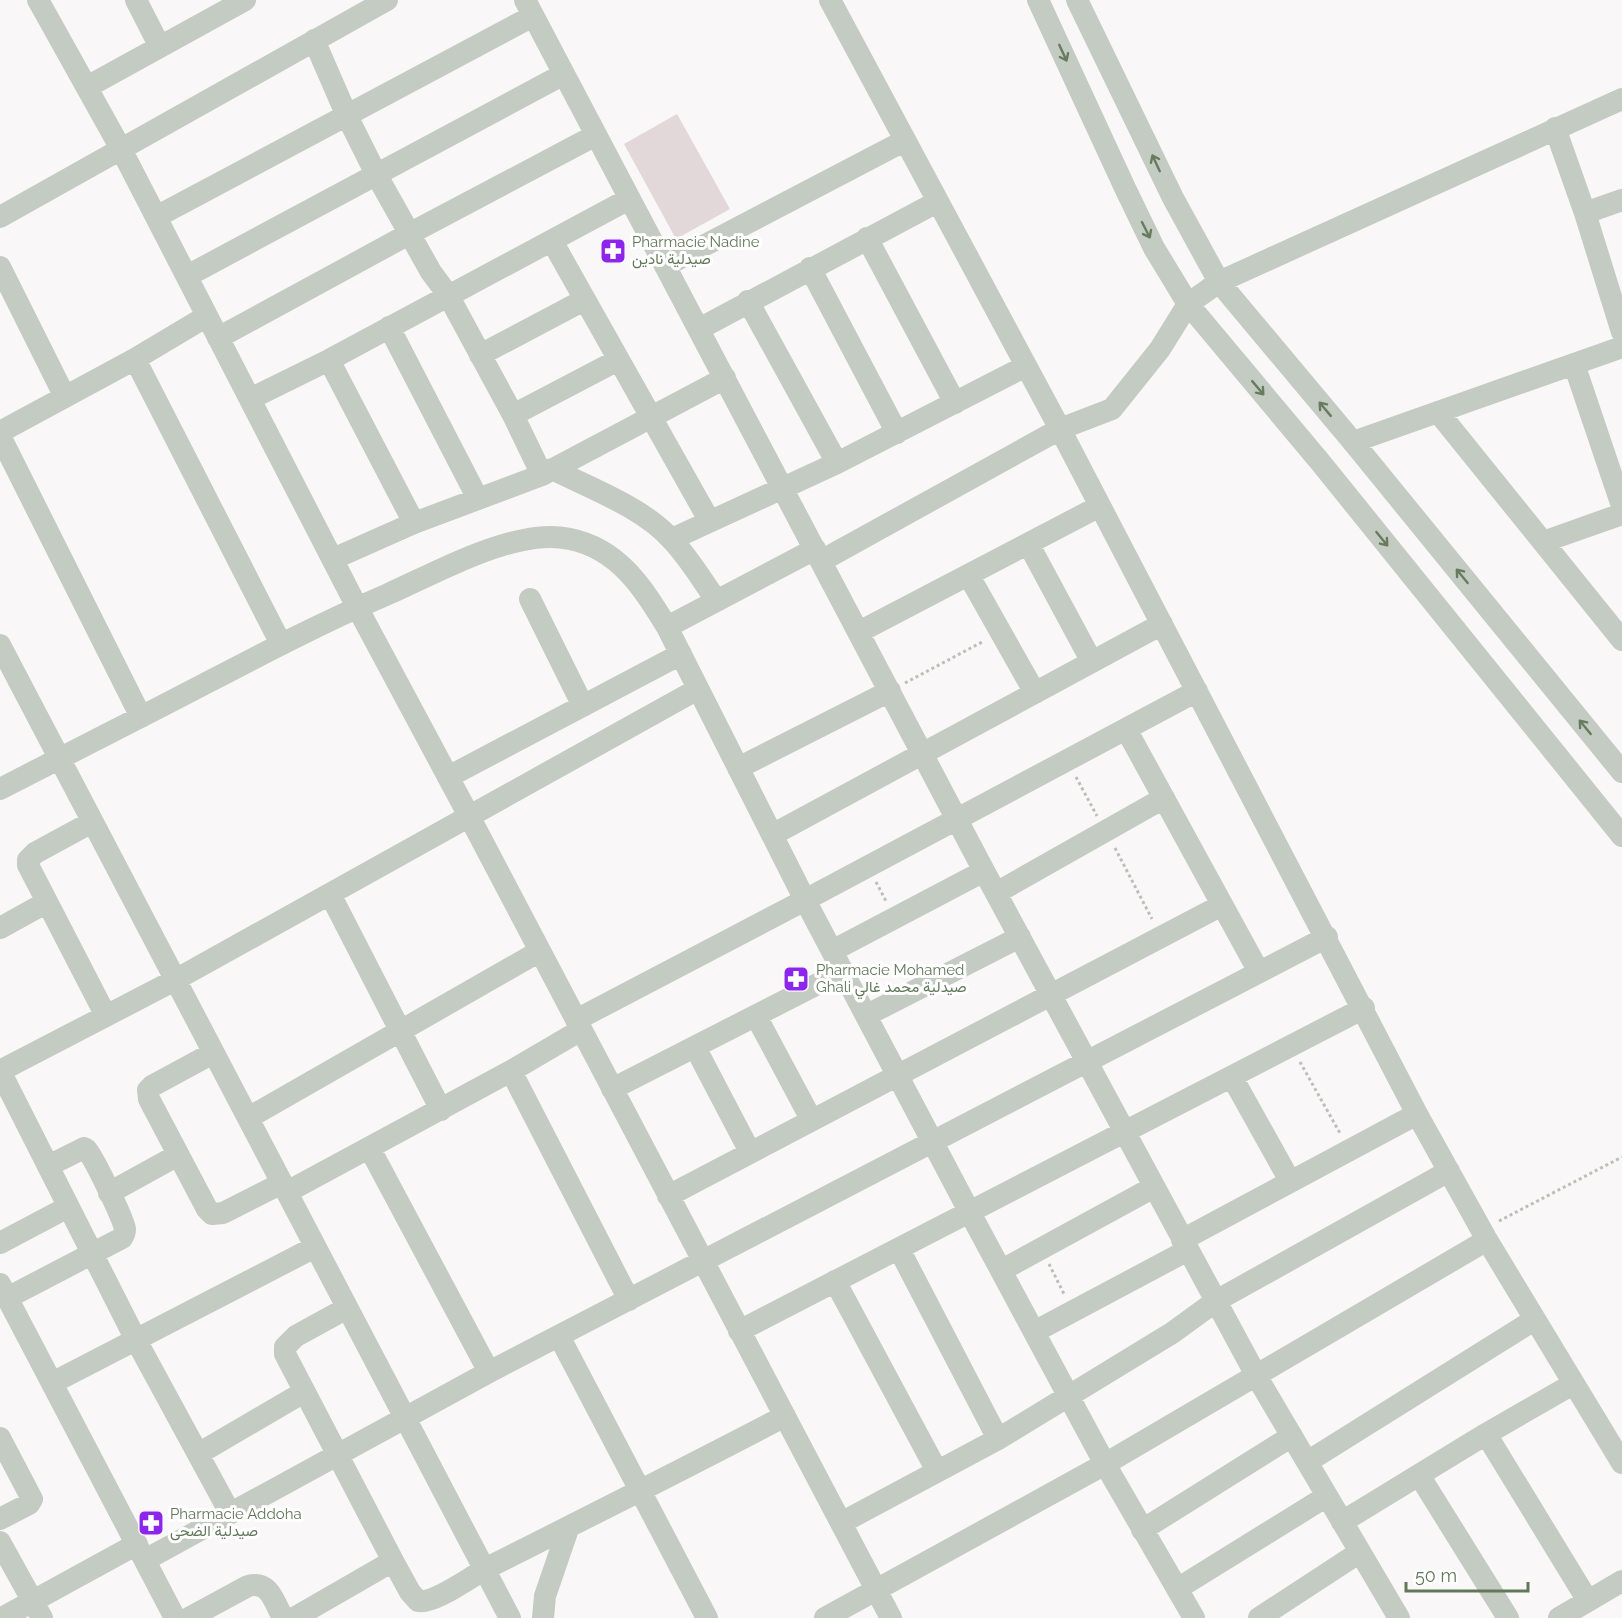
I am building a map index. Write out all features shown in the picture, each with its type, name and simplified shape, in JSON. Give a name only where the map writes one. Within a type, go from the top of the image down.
[{"type":"street","points":[[38,0],[121,149],[357,607],[891,1618]]},
{"type":"street","points":[[136,0],[160,47]]},
{"type":"street","points":[[87,87],[245,0]]},
{"type":"street","points":[[0,218],[387,0]]},
{"type":"street","points":[[830,0],[903,141],[1060,429],[1327,937],[1417,1114],[1484,1235],[1622,1464]]},
{"type":"street","points":[[1038,0],[1154,248],[1188,304],[1321,463],[1622,836]]},
{"type":"street","points":[[1077,0],[1173,198],[1219,282],[1353,442],[1622,772]]},
{"type":"street","points":[[156,217],[346,116],[529,8],[984,871],[1185,1245],[1257,1377],[1360,1552],[1395,1617]]},
{"type":"street","points":[[314,40],[346,116],[376,174],[431,272],[448,295],[513,415],[547,472],[639,514],[672,539],[716,600]]},
{"type":"street","points":[[187,276],[564,74]]},
{"type":"street","points":[[668,627],[716,600],[818,555],[1060,429],[1112,409],[1160,349],[1188,304],[1219,282],[1622,99]]},
{"type":"street","points":[[1554,128],[1585,213],[1622,332]]},
{"type":"street","points":[[218,338],[596,135]]},
{"type":"street","points":[[665,266],[903,141]]},
{"type":"street","points":[[250,399],[329,360],[629,199]]},
{"type":"street","points":[[1585,213],[1622,200]]},
{"type":"street","points":[[699,329],[937,202]]},
{"type":"street","points":[[867,238],[955,404]]},
{"type":"street","points":[[552,241],[709,520]]},
{"type":"street","points":[[0,267],[65,397]]},
{"type":"street","points":[[810,268],[897,434]]},
{"type":"street","points":[[480,355],[584,300]]},
{"type":"street","points":[[748,301],[837,463]]},
{"type":"street","points":[[141,717],[0,434],[207,316]]},
{"type":"street","points":[[389,327],[477,497]]},
{"type":"street","points":[[1353,442],[1622,347]]},
{"type":"street","points":[[135,359],[281,644]]},
{"type":"street","points":[[329,360],[414,523]]},
{"type":"street","points":[[513,415],[618,360]]},
{"type":"street","points":[[1574,364],[1622,506]]},
{"type":"street","points":[[672,539],[897,434],[1026,366]]},
{"type":"street","points":[[333,559],[477,497],[547,472],[725,378]]},
{"type":"street","points":[[1438,412],[1622,640]]},
{"type":"street","points":[[859,632],[1100,506]]},
{"type":"street","points":[[1543,542],[1622,514]]},
{"type":"street","points":[[0,789],[281,644],[357,607],[489,550],[545,536],[570,539],[591,545],[611,556],[631,573],[668,627],[805,900],[969,1211],[1105,1464],[1194,1618]]},
{"type":"street","points":[[1029,545],[1092,662]]},
{"type":"street","points":[[969,576],[1035,693]]},
{"type":"street","points":[[530,599],[583,706]]},
{"type":"street","points":[[772,834],[1162,624]]},
{"type":"street","points":[[0,645],[510,1618]]},
{"type":"street","points":[[448,777],[681,654]]},
{"type":"street","points":[[230,1514],[91,1254],[0,1071],[176,980],[698,689]]},
{"type":"street","points":[[738,768],[890,691]]},
{"type":"street","points":[[213,1053],[148,1090],[152,1104],[178,1155],[207,1209],[212,1214],[223,1213],[284,1188],[370,1149],[511,1071],[579,1025],[805,900],[1197,691]]},
{"type":"street","points":[[1126,729],[1259,972]]},
{"type":"street","points":[[996,893],[1164,798]]},
{"type":"street","points":[[92,822],[35,853],[28,860],[30,869],[106,1016]]},
{"type":"street","points":[[832,951],[984,871]]},
{"type":"street","points":[[330,894],[441,1110]]},
{"type":"street","points":[[0,928],[47,902]]},
{"type":"street","points":[[668,1196],[1222,905]]},
{"type":"street","points":[[2,1618],[37,1610],[141,1552],[230,1514],[489,1372],[1327,937]]},
{"type":"street","points":[[867,1015],[1020,938]]},
{"type":"street","points":[[248,1118],[540,951]]},
{"type":"street","points":[[612,1089],[843,971]]},
{"type":"street","points":[[739,1331],[1364,1008]]},
{"type":"street","points":[[756,1016],[811,1119]]},
{"type":"street","points":[[695,1047],[750,1152]]},
{"type":"street","points":[[511,1071],[629,1300]]},
{"type":"street","points":[[1232,1077],[1290,1181]]},
{"type":"street","points":[[1034,1332],[1290,1181],[1417,1114]]},
{"type":"street","points":[[48,1166],[84,1148],[90,1154],[125,1232],[122,1238],[91,1254],[4,1291],[175,1618]]},
{"type":"street","points":[[370,1149],[489,1372]]},
{"type":"street","points":[[109,1193],[178,1155]]},
{"type":"street","points":[[841,1523],[998,1439],[1172,1333],[1216,1301],[1449,1171]]},
{"type":"street","points":[[1002,1270],[1154,1187]]},
{"type":"street","points":[[0,1243],[68,1207]]},
{"type":"street","points":[[825,1618],[1105,1464],[1257,1377],[1484,1235]]},
{"type":"street","points":[[52,1383],[315,1247]]},
{"type":"street","points":[[898,1249],[998,1439]]},
{"type":"street","points":[[835,1281],[938,1471]]},
{"type":"street","points":[[347,1308],[296,1336],[285,1347],[287,1361],[413,1597],[424,1602],[785,1416]]},
{"type":"street","points":[[1307,1462],[1534,1320]]},
{"type":"street","points":[[559,1336],[707,1618]]},
{"type":"street","points":[[1342,1522],[1573,1384]]},
{"type":"street","points":[[198,1454],[304,1392]]},
{"type":"street","points":[[1486,1434],[1586,1608]]},
{"type":"street","points":[[1142,1530],[1292,1436]]},
{"type":"street","points":[[0,1438],[32,1499],[29,1504],[0,1520]]},
{"type":"street","points":[[1419,1475],[1508,1618]]},
{"type":"street","points":[[1177,1589],[1327,1496]]},
{"type":"street","points":[[543,1618],[545,1596],[568,1529]]},
{"type":"street","points":[[0,1542],[37,1610]]},
{"type":"street","points":[[1258,1618],[1360,1552]]},
{"type":"street","points":[[294,1618],[393,1561]]},
{"type":"street","points":[[1559,1618],[1586,1608],[1622,1581]]},
{"type":"street","points":[[189,1618],[248,1586],[257,1584],[263,1585],[268,1590],[284,1618]]},
{"type":"path","points":[[890,691],[1001,632]]},
{"type":"path","points":[[868,867],[895,918]]},
{"type":"path","points":[[1291,1046],[1349,1150]]},
{"type":"path","points":[[1484,1235],[1622,1157]]},
{"type":"path","points":[[1041,1249],[1073,1311]]},
{"type":"shaded area","points":[[677,114],[730,209],[676,239],[624,144]]},
{"type":"place","name":"Pharmacie Nadine صيدلية نادين","points":[[613,251]]},
{"type":"place","name":"Pharmacie Mohamed Ghali صيدلية محمد غالي","points":[[796,979]]},
{"type":"place","name":"Pharmacie Addoha صيدلية الضحى","points":[[151,1523]]}]
